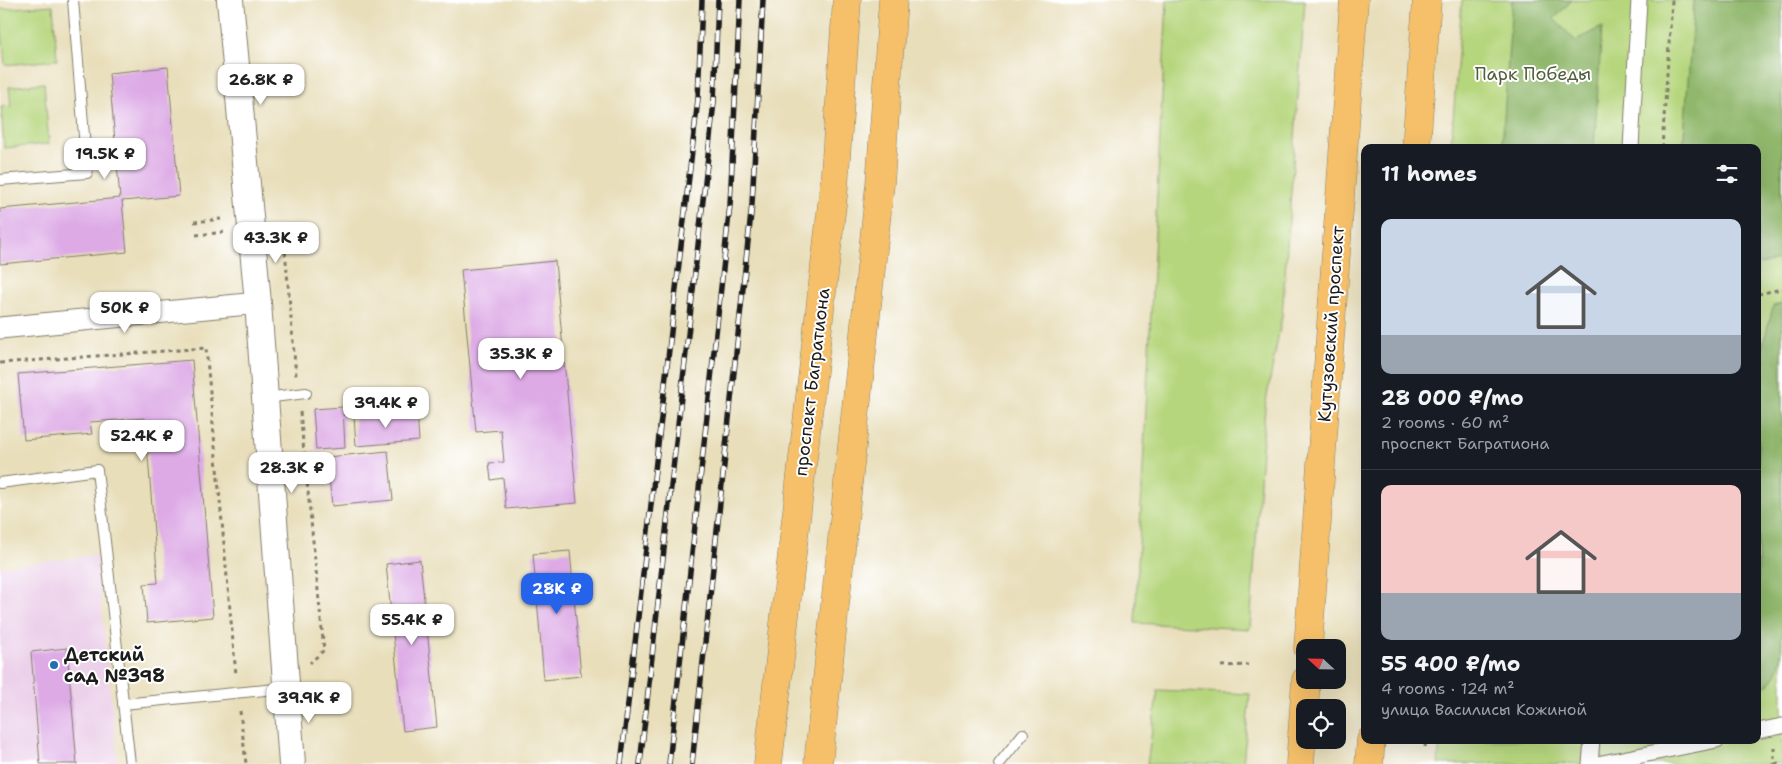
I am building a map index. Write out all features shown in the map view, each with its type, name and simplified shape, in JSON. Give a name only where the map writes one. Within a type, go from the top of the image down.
[{"type":"main road","name":"проспект Багратиона","points":[[768,764],[834,187],[847,0]]},
{"type":"main road","points":[[818,764],[880,184],[893,0]]},
{"type":"main road","name":"Кутузовский проспект","points":[[1309,639],[1354,0]]},
{"type":"main road","points":[[1416,144],[1427,0]]},
{"type":"main road","points":[[1300,764],[1305,689]]},
{"type":"main road","points":[[1369,764],[1371,744]]},
{"type":"street","points":[[230,0],[258,303],[292,764]]},
{"type":"street","points":[[1631,144],[1639,0]]},
{"type":"street","points":[[0,328],[258,303]]},
{"type":"street","points":[[1761,730],[1782,726]]},
{"type":"street","points":[[1590,764],[1592,744]]},
{"type":"street","points":[[1597,764],[1697,744]]},
{"type":"lane","points":[[0,180],[87,173],[73,0]]},
{"type":"lane","points":[[264,398],[302,394]]},
{"type":"lane","points":[[0,483],[97,470],[130,764]]},
{"type":"lane","points":[[123,704],[285,688]]},
{"type":"lane","points":[[999,764],[1023,734]]},
{"type":"path","points":[[1662,144],[1672,0]]},
{"type":"path","points":[[194,222],[221,219]]},
{"type":"path","points":[[283,226],[302,394],[324,650]]},
{"type":"path","points":[[1761,293],[1782,289]]},
{"type":"path","points":[[0,362],[206,348],[246,764]]},
{"type":"path","points":[[1222,666],[1248,665]]},
{"type":"path","points":[[1775,764],[1782,762]]},
{"type":"shaded area","name":"Детский сад №398","points":[[96,555],[118,764],[0,764],[0,567]]},
{"type":"green space","points":[[1167,0],[1305,0],[1282,316],[1265,407],[1250,629],[1135,623]]},
{"type":"green space","name":"Парк Победы","points":[[1462,0],[1782,0],[1782,764],[1438,764],[1440,744],[1761,744],[1761,144],[1451,144]]},
{"type":"green space","points":[[1512,0],[1572,0],[1554,19],[1576,41],[1602,27],[1594,144],[1502,144]]},
{"type":"green space","points":[[1694,0],[1782,0],[1782,259],[1761,264],[1761,144],[1683,144]]},
{"type":"green space","points":[[53,5],[57,60],[5,65],[0,9]]},
{"type":"green space","points":[[44,83],[49,144],[4,148],[1,107],[11,106],[9,87]]},
{"type":"green space","points":[[1782,304],[1782,645],[1777,672],[1770,683],[1761,688],[1761,352],[1773,306]]},
{"type":"green space","points":[[1158,690],[1250,694],[1243,764],[1147,764]]},
{"type":"building","points":[[168,67],[179,196],[122,201],[127,252],[0,264],[0,209],[120,198],[109,73]]},
{"type":"building","points":[[555,261],[577,503],[506,509],[503,478],[491,480],[489,463],[504,462],[501,430],[476,432],[461,270]]},
{"type":"building","points":[[192,360],[213,617],[147,623],[144,584],[158,583],[145,418],[90,422],[92,434],[24,440],[18,374]]},
{"type":"building","points":[[343,407],[345,448],[316,450],[313,409]]},
{"type":"building","points":[[417,411],[419,441],[356,446],[354,416]]},
{"type":"building","points":[[388,451],[393,500],[332,506],[327,457]]},
{"type":"building","points":[[570,551],[581,676],[544,680],[533,554]]},
{"type":"building","points":[[420,560],[437,727],[403,731],[386,564]]},
{"type":"building","points":[[67,648],[77,764],[40,764],[31,652]]},
{"type":"railway","points":[[621,764],[698,99],[702,0]]},
{"type":"railway","points":[[640,764],[714,102],[718,0]]},
{"type":"railway","points":[[669,764],[730,205],[740,0]]},
{"type":"railway","points":[[692,764],[752,204],[763,0]]},
{"type":"place","name":"Детский сад №398","points":[[54,665]]}]
